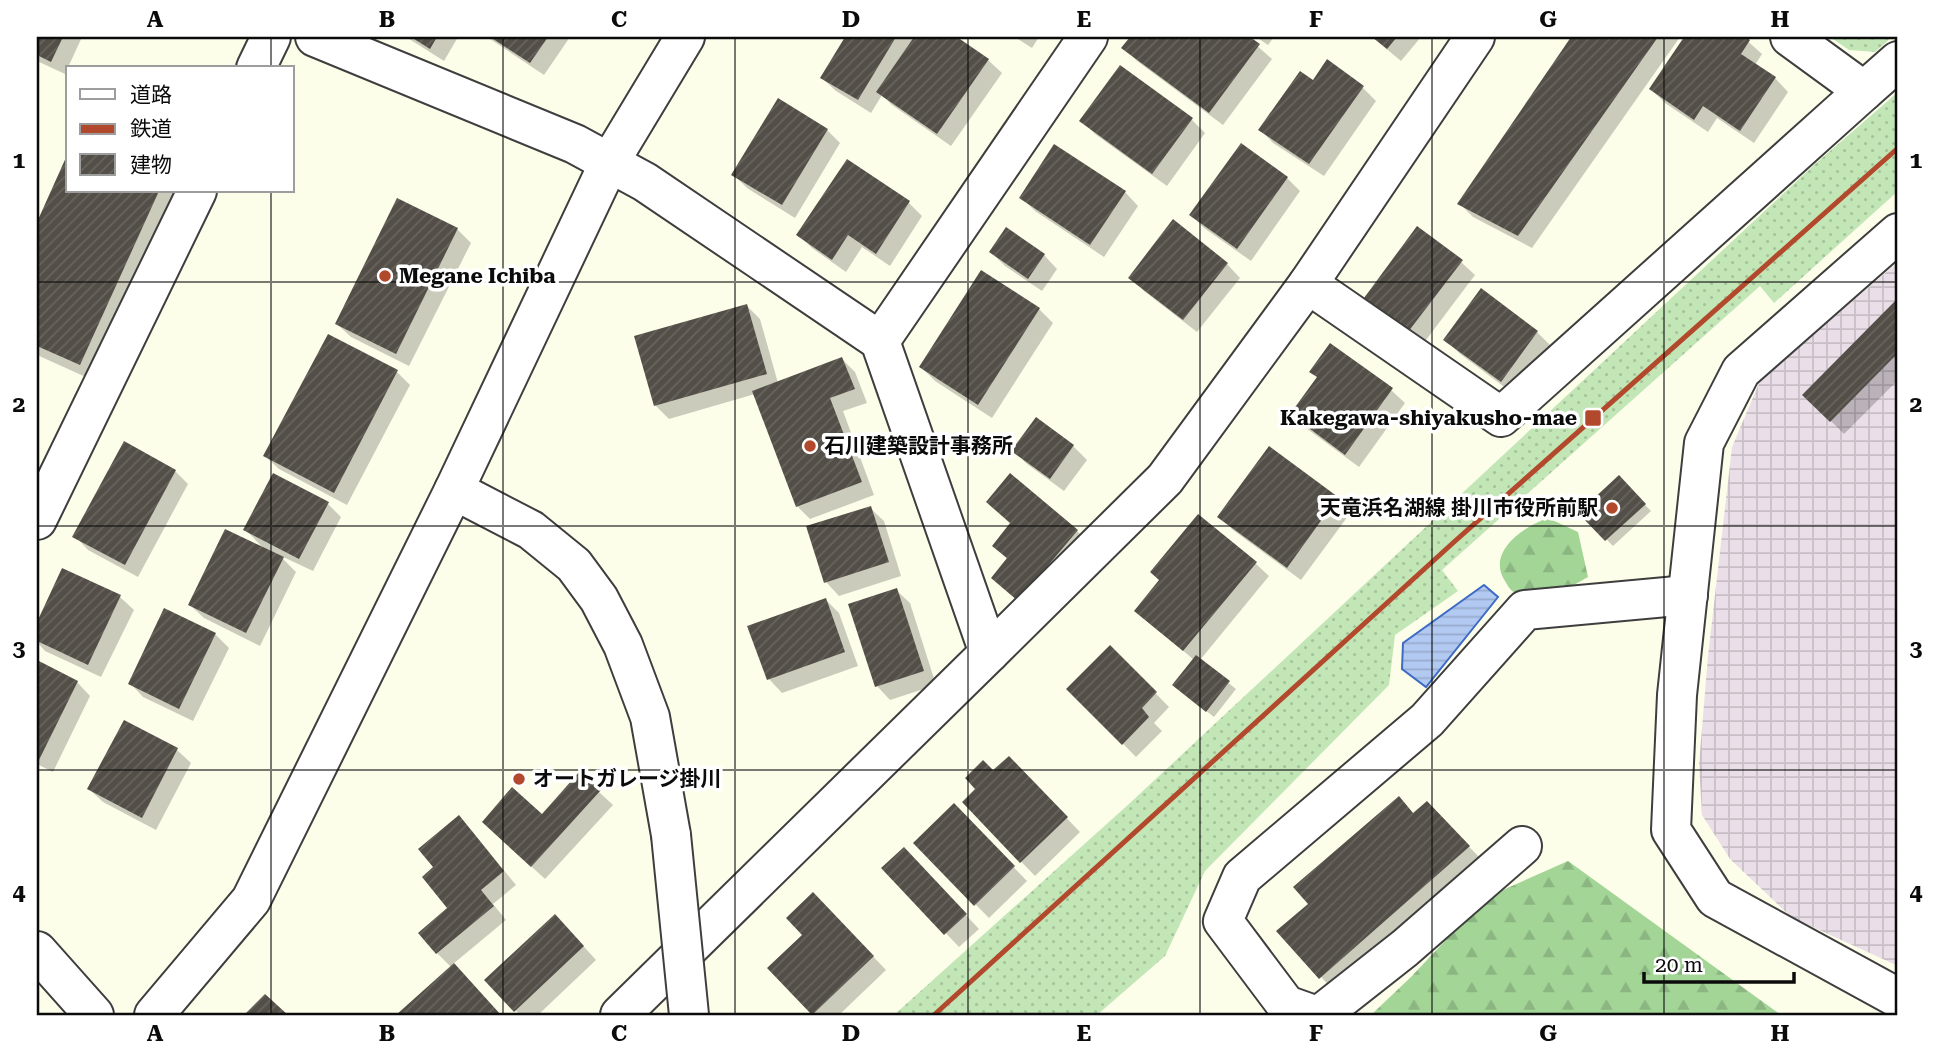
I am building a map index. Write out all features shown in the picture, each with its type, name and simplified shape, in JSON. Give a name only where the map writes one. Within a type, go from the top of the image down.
[{"type":"street","points":[[257,66],[271,37]]},
{"type":"street","points":[[315,37],[575,144],[645,182],[880,341],[989,653]]},
{"type":"street","points":[[154,1015],[251,900],[454,490],[609,163],[685,37]]},
{"type":"street","points":[[880,341],[1087,37]]},
{"type":"street","points":[[620,1015],[1165,479],[1308,284],[1475,37]]},
{"type":"street","points":[[1790,37],[1864,91]]},
{"type":"street","points":[[1308,284],[1501,417],[1898,61]]},
{"type":"street","points":[[37,520],[197,192]]},
{"type":"street","points":[[1898,233],[1741,371],[1704,443],[1677,695],[1671,830],[1715,898],[1898,998]]},
{"type":"street","points":[[454,490],[531,530],[574,565],[599,599],[623,645],[650,717],[670,835],[689,1015]]},
{"type":"street","points":[[1314,1015],[1286,1005],[1223,921],[1242,877],[1427,720],[1525,610],[1688,595]]},
{"type":"street","points":[[1320,1015],[1405,948],[1522,846]]},
{"type":"street","points":[[37,951],[94,1015]]},
{"type":"shaded area","points":[[1898,262],[1898,966],[1791,917],[1730,859],[1702,815],[1699,764],[1708,656],[1732,447],[1760,381]]},
{"type":"green space","points":[[1830,37],[1892,37],[1875,52],[1849,50]]},
{"type":"green space","points":[[1898,92],[1898,191],[1774,303],[1760,286],[1442,570],[1458,591],[1395,635],[1389,685],[1205,871],[1165,956],[1097,1015],[894,1015],[1130,803],[1814,165]]},
{"type":"green space","points":[[1548,518],[1578,532],[1588,577],[1542,603],[1511,590],[1500,570],[1500,560],[1504,550],[1519,534]]},
{"type":"green space","points":[[1568,861],[1781,1015],[1371,1015],[1412,976],[1485,898]]},
{"type":"water","points":[[1484,585],[1498,597],[1426,687],[1402,669],[1403,643]]},
{"type":"building","points":[[37,37],[63,37],[51,62],[37,55]]},
{"type":"building","points":[[411,37],[437,37],[430,49]]},
{"type":"building","points":[[490,37],[548,37],[530,63]]},
{"type":"building","points":[[845,37],[896,37],[858,100],[820,78]]},
{"type":"building","points":[[914,37],[957,37],[989,59],[937,134],[876,92]]},
{"type":"building","points":[[1130,37],[1250,37],[1260,44],[1209,113],[1121,48]]},
{"type":"building","points":[[1372,37],[1397,37],[1387,49]]},
{"type":"building","points":[[1571,37],[1658,37],[1518,236],[1457,204]]},
{"type":"building","points":[[1684,37],[1746,37],[1750,40],[1741,54],[1776,77],[1740,131],[1703,106],[1694,120],[1649,89]]},
{"type":"building","points":[[1327,59],[1364,86],[1309,164],[1258,130],[1300,71],[1313,80]]},
{"type":"building","points":[[1120,65],[1193,118],[1152,174],[1079,121]]},
{"type":"building","points":[[778,98],[828,129],[782,205],[731,175]]},
{"type":"building","points":[[1241,143],[1288,177],[1237,249],[1189,215]]},
{"type":"building","points":[[1054,144],[1126,191],[1090,245],[1019,198]]},
{"type":"building","points":[[66,157],[66,192],[159,192],[80,365],[37,346],[37,222]]},
{"type":"building","points":[[847,159],[910,201],[876,254],[848,235],[832,260],[796,235]]},
{"type":"building","points":[[397,198],[458,228],[396,354],[335,324]]},
{"type":"building","points":[[1173,219],[1228,263],[1183,320],[1128,278]]},
{"type":"building","points":[[1417,226],[1463,260],[1408,332],[1364,298]]},
{"type":"building","points":[[1006,227],[1045,254],[1028,279],[989,252]]},
{"type":"building","points":[[981,270],[1040,308],[978,405],[919,367]]},
{"type":"building","points":[[1481,288],[1538,331],[1501,382],[1443,340]]},
{"type":"building","points":[[1898,298],[1898,353],[1830,422],[1802,395]]},
{"type":"building","points":[[747,304],[767,374],[654,406],[634,336]]},
{"type":"building","points":[[328,334],[398,370],[334,493],[263,456]]},
{"type":"building","points":[[1330,343],[1393,388],[1345,455],[1290,414],[1317,377],[1309,372]]},
{"type":"building","points":[[842,357],[855,389],[830,398],[862,482],[796,507],[752,391]]},
{"type":"building","points":[[1036,417],[1074,445],[1050,479],[1011,451]]},
{"type":"building","points":[[124,441],[176,470],[125,565],[72,537]]},
{"type":"building","points":[[1269,446],[1338,497],[1287,568],[1217,517]]},
{"type":"building","points":[[273,473],[329,502],[299,559],[243,530]]},
{"type":"building","points":[[1010,473],[1078,530],[1018,601],[991,578],[1007,558],[992,546],[1010,523],[986,502]]},
{"type":"building","name":"天竜浜名湖線 掛川市役所前駅","points":[[1619,475],[1646,504],[1605,541],[1578,513]]},
{"type":"building","points":[[871,506],[889,562],[824,583],[806,526]]},
{"type":"building","points":[[1198,514],[1257,562],[1183,651],[1134,611],[1159,580],[1150,572]]},
{"type":"building","points":[[225,529],[284,557],[246,633],[188,605]]},
{"type":"building","points":[[62,568],[121,595],[88,665],[37,641],[37,622]]},
{"type":"building","points":[[897,588],[924,671],[875,687],[848,604]]},
{"type":"building","points":[[826,598],[845,652],[767,680],[747,626]]},
{"type":"building","points":[[164,608],[216,633],[179,709],[128,684]]},
{"type":"building","points":[[1110,645],[1157,692],[1142,708],[1149,717],[1122,745],[1066,689]]},
{"type":"building","points":[[1196,655],[1230,681],[1206,712],[1172,685]]},
{"type":"building","points":[[37,660],[78,681],[39,760],[37,759]]},
{"type":"building","points":[[124,720],[178,748],[142,818],[87,789]]},
{"type":"building","points":[[1009,756],[1068,817],[1020,863],[962,802],[975,789],[965,778],[983,760],[993,770]]},
{"type":"building","points":[[580,771],[601,790],[531,867],[482,822],[512,787],[542,814]]},
{"type":"building","points":[[1399,796],[1413,813],[1427,801],[1470,846],[1319,979],[1276,931],[1308,904],[1293,887]]},
{"type":"building","points":[[954,803],[1015,866],[974,906],[913,843]]},
{"type":"building","points":[[459,815],[504,871],[481,890],[494,906],[436,954],[418,933],[447,908],[422,877],[433,867],[418,849]]},
{"type":"building","points":[[904,847],[967,914],[944,935],[881,868]]},
{"type":"building","points":[[813,892],[874,956],[812,1015],[767,968],[802,935],[786,918]]},
{"type":"building","points":[[555,914],[584,946],[514,1012],[484,980]]},
{"type":"building","points":[[454,963],[501,1015],[396,1015]]},
{"type":"building","points":[[265,994],[288,1015],[244,1015]]},
{"type":"railway","points":[[934,1015],[1454,542],[1898,148]]},
{"type":"place","name":"Megane Ichiba","points":[[385,276]]},
{"type":"place","name":"Kakegawa-shiyakusho-mae","points":[[1593,418]]},
{"type":"place","name":"石川建築設計事務所","points":[[810,446]]},
{"type":"place","name":"天竜浜名湖線 掛川市役所前駅","points":[[1612,508]]},
{"type":"place","name":"オートガレージ掛川","points":[[519,779]]}]
